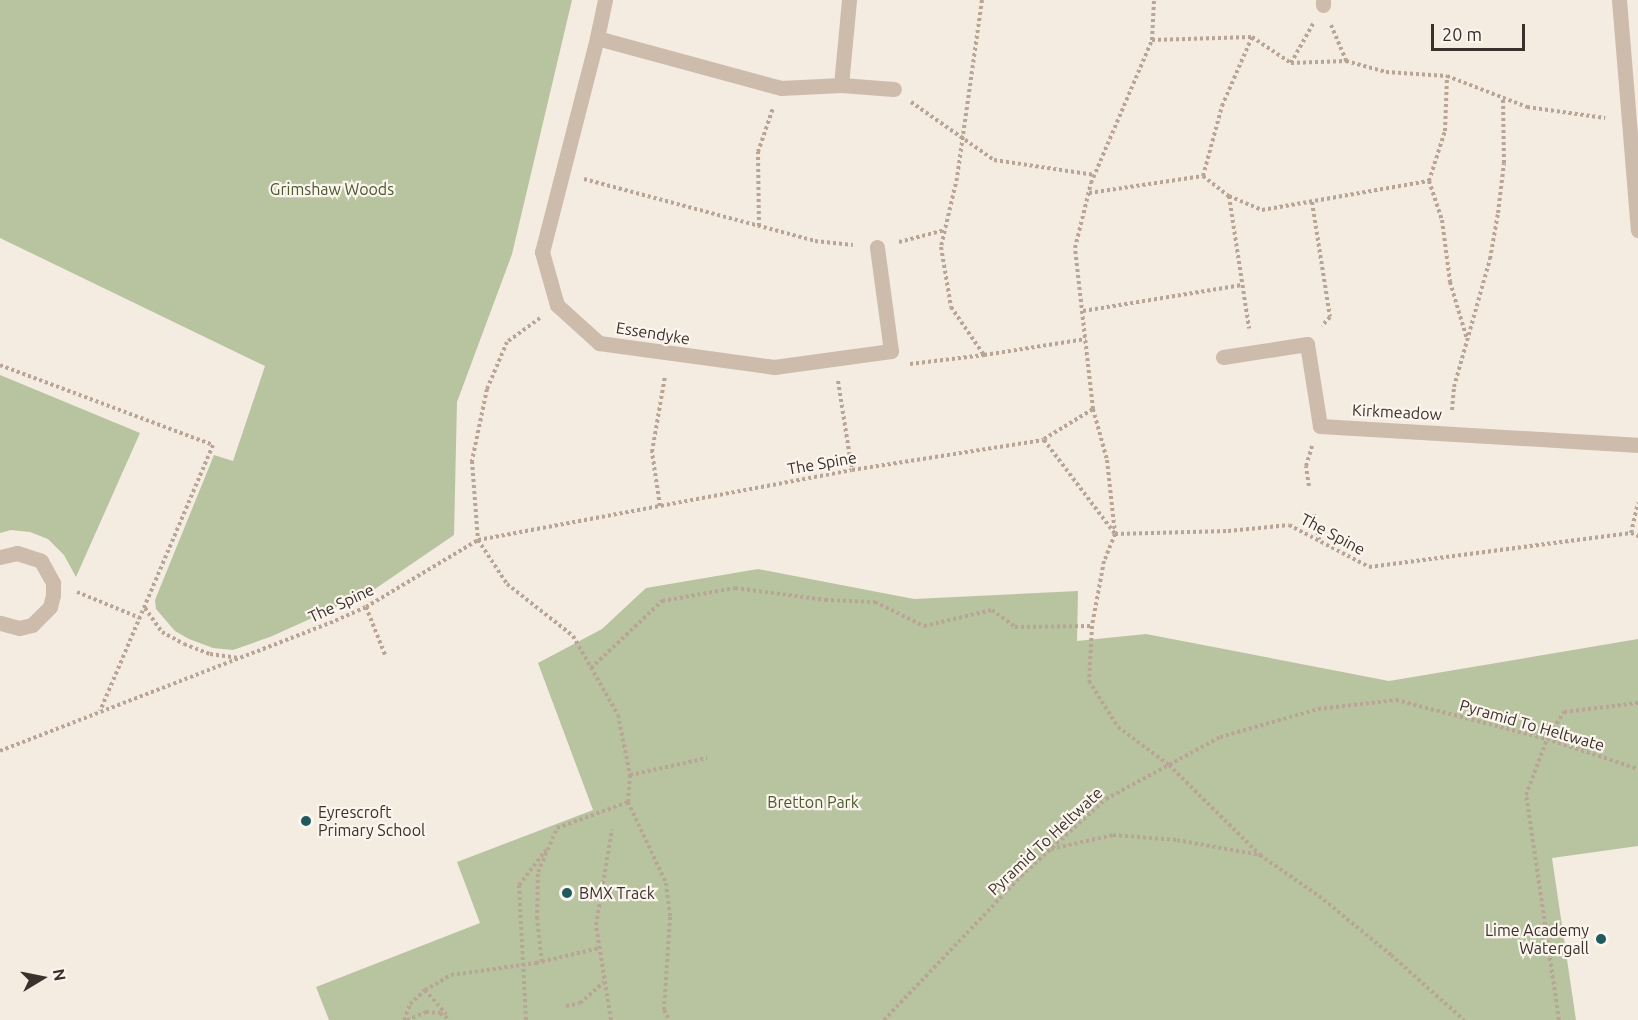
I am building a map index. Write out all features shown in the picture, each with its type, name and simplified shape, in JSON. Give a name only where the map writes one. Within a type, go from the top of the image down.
[{"type":"street","points":[[557,305],[542,252],[605,0]]},
{"type":"street","points":[[841,85],[849,0]]},
{"type":"street","points":[[1619,0],[1637,189],[1638,230]]},
{"type":"street","points":[[597,38],[781,88],[841,85],[894,89]]},
{"type":"street","points":[[877,247],[891,351]]},
{"type":"street","name":"Essendyke","points":[[557,305],[599,343],[668,354],[774,367],[891,351]]},
{"type":"street","points":[[1223,357],[1306,344],[1320,426]]},
{"type":"street","name":"Kirkmeadow","points":[[1320,426],[1638,445]]},
{"type":"street","points":[[0,557],[17,553],[29,555],[40,561],[53,583],[50,607],[42,618],[32,625],[19,628],[0,623]]},
{"type":"path","points":[[982,0],[963,140],[941,247],[951,307],[984,355]]},
{"type":"path","points":[[1154,0],[1152,40],[1095,175],[1075,248],[1093,409],[1107,460],[1115,534],[1104,561],[1092,626],[1089,681],[1118,727],[1169,765],[1260,855],[1319,896],[1391,955],[1464,1020]]},
{"type":"path","points":[[1323,2],[1346,61]]},
{"type":"path","points":[[1292,63],[1323,2]]},
{"type":"path","points":[[1152,40],[1252,37],[1292,63],[1346,61],[1386,72],[1447,76],[1527,107],[1629,121]]},
{"type":"path","points":[[1203,176],[1222,106],[1252,37]]},
{"type":"path","points":[[1447,76],[1445,131],[1429,181],[1442,220],[1450,282],[1467,339]]},
{"type":"path","points":[[759,226],[758,152],[781,88]]},
{"type":"path","points":[[894,89],[994,160],[1095,175]]},
{"type":"path","points":[[1450,433],[1454,387],[1490,259],[1498,213],[1504,163],[1503,99]]},
{"type":"path","points":[[563,173],[815,241],[877,247],[945,230]]},
{"type":"path","points":[[1089,193],[1203,176],[1229,196],[1262,210],[1429,181]]},
{"type":"path","points":[[1229,196],[1252,352]]},
{"type":"path","points":[[1306,344],[1330,317],[1312,202]]},
{"type":"path","points":[[1083,311],[1242,285]]},
{"type":"path","points":[[557,305],[507,342],[487,389],[472,461],[472,496],[478,540],[507,584],[573,636],[618,715],[630,775],[628,802],[666,883],[670,917],[664,1010],[669,1020]]},
{"type":"path","points":[[891,351],[904,364],[984,355],[1086,339]]},
{"type":"path","points":[[660,506],[652,452],[668,354]]},
{"type":"path","points":[[835,358],[852,470]]},
{"type":"path","points":[[0,365],[213,445],[100,711]]},
{"type":"path","points":[[1093,409],[1044,440],[1115,534]]},
{"type":"path","points":[[1309,486],[1306,465],[1320,426]]},
{"type":"path","name":"The Spine","points":[[0,751],[366,607],[478,540],[852,470],[1044,440]]},
{"type":"path","points":[[1638,502],[1631,533],[1638,536]]},
{"type":"path","points":[[1314,514],[1319,541]]},
{"type":"path","name":"The Spine","points":[[1115,534],[1228,531],[1288,525],[1369,567],[1631,533]]},
{"type":"path","points":[[53,583],[140,618]]},
{"type":"path","points":[[591,668],[662,601],[735,588],[825,600],[875,602],[924,626],[992,610],[1016,627],[1092,626]]},
{"type":"path","points":[[144,607],[162,632],[184,644],[210,654],[238,658]]},
{"type":"path","points":[[366,607],[385,655]]},
{"type":"path","name":"Pyramid To Heltwate","points":[[884,1020],[1021,876],[1106,799],[1231,734],[1318,709],[1396,700],[1547,740],[1638,769]]},
{"type":"path","points":[[1559,1020],[1526,795],[1547,740],[1564,712],[1638,703]]},
{"type":"path","points":[[630,775],[707,758]]},
{"type":"path","points":[[542,962],[537,919],[538,872],[557,828],[628,802]]},
{"type":"path","points":[[611,1020],[596,925],[612,829]]},
{"type":"path","points":[[1050,849],[1113,836],[1177,840],[1260,855]]},
{"type":"path","points":[[526,1020],[519,885],[550,844]]},
{"type":"path","points":[[405,1020],[410,1004],[425,990],[451,975],[542,962],[599,948]]},
{"type":"path","points":[[566,1006],[580,1003],[605,982]]},
{"type":"path","points":[[425,990],[449,1018]]},
{"type":"path","points":[[405,1020],[426,1012],[449,1018]]},
{"type":"green space","name":"Grimshaw Woods","points":[[0,0],[572,0],[512,254],[457,402],[454,535],[372,591],[270,637],[233,650],[213,648],[189,639],[175,631],[156,609],[155,600],[214,455],[233,461],[265,366],[0,238]]},
{"type":"green space","points":[[0,375],[140,433],[76,577],[64,555],[48,539],[30,532],[11,530],[0,533]]},
{"type":"green space","name":"Bretton Park","points":[[758,569],[914,599],[1078,591],[1077,641],[1146,634],[1389,681],[1638,639],[1638,846],[1552,858],[1576,1020],[329,1020],[316,987],[480,923],[457,862],[593,810],[538,663],[602,629],[646,588]]},
{"type":"place","name":"Eyrescroft Primary School","points":[[306,821]]},
{"type":"place","name":"BMX Track","points":[[567,893]]},
{"type":"place","name":"Lime Academy Watergall","points":[[1601,939]]}]
